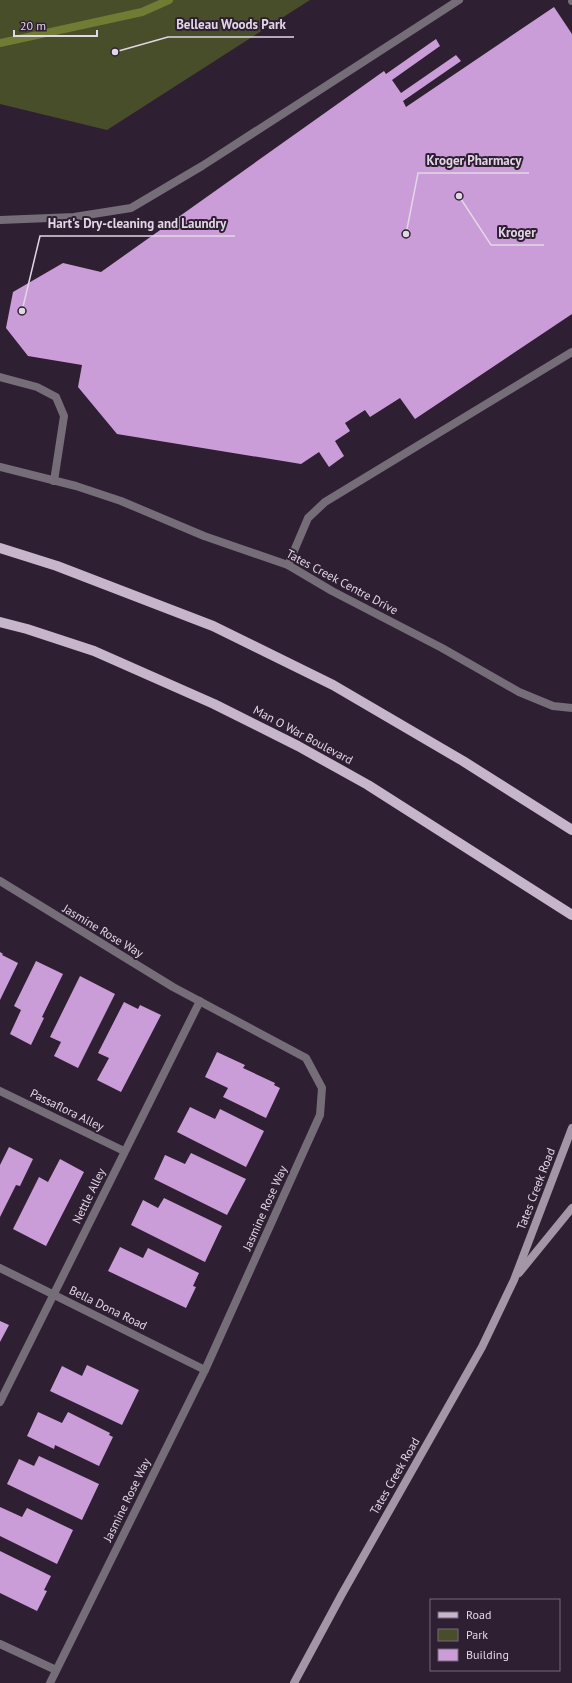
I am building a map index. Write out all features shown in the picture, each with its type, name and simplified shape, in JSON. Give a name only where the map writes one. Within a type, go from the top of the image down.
[{"type":"main road","points":[[0,548],[57,566],[213,626],[333,685],[463,760],[572,830]]},
{"type":"main road","name":"Man O War Boulevard","points":[[0,622],[27,629],[94,651],[214,704],[298,746],[368,785],[572,915]]},
{"type":"main road","name":"Tates Creek Road","points":[[294,1683],[342,1594],[482,1347],[514,1280],[572,1128]]},
{"type":"main road","name":"Tates Creek Road","points":[[514,1280],[572,1208]]},
{"type":"street","points":[[0,220],[74,217],[131,208],[202,166],[459,0]]},
{"type":"street","points":[[288,565],[308,518],[325,502],[572,352]]},
{"type":"street","points":[[0,377],[37,387],[56,397],[64,416],[54,480]]},
{"type":"street","name":"Tates Creek Centre Drive","points":[[0,467],[54,480],[121,501],[204,536],[288,565],[332,591],[442,648],[519,692],[553,706],[572,708]]},
{"type":"street","name":"Jasmine Rose Way","points":[[0,881],[173,987],[306,1058],[322,1088],[320,1115],[205,1370],[50,1683]]},
{"type":"street","name":"Nettle Alley","points":[[0,1402],[200,1001]]},
{"type":"street","name":"Passaflora Alley","points":[[0,1091],[124,1151]]},
{"type":"street","name":"Bella Dona Road","points":[[0,1268],[205,1370]]},
{"type":"street","points":[[0,1644],[56,1670]]},
{"type":"green space","points":[[0,0],[310,0],[107,130],[0,104]]},
{"type":"building","points":[[554,7],[572,34],[572,314],[415,419],[400,398],[370,417],[365,410],[345,423],[350,431],[335,441],[344,456],[329,467],[319,452],[301,464],[117,434],[78,387],[82,365],[28,356],[6,328],[13,292],[63,263],[101,272],[384,71],[386,74],[436,39],[440,46],[392,80],[401,93],[456,55],[461,61],[403,101],[406,107]]},
{"type":"building","points":[[0,952],[3,954],[2,955],[18,963],[0,1000]]},
{"type":"building","points":[[36,961],[63,974],[42,1017],[44,1018],[31,1045],[10,1034],[21,1010],[14,1006]]},
{"type":"building","points":[[80,976],[115,994],[78,1068],[54,1056],[61,1042],[50,1037]]},
{"type":"building","points":[[124,1002],[138,1009],[140,1005],[161,1015],[121,1092],[97,1080],[109,1058],[98,1053]]},
{"type":"building","points":[[217,1052],[245,1065],[243,1068],[275,1083],[274,1085],[280,1088],[266,1118],[223,1097],[228,1088],[205,1077]]},
{"type":"building","points":[[190,1107],[215,1119],[220,1109],[264,1131],[246,1167],[177,1132]]},
{"type":"building","points":[[9,1147],[33,1159],[20,1186],[16,1185],[0,1217],[0,1165]]},
{"type":"building","points":[[191,1153],[246,1179],[227,1215],[154,1179],[165,1155],[185,1164]]},
{"type":"building","points":[[60,1159],[84,1172],[46,1246],[13,1229],[39,1177],[48,1182]]},
{"type":"building","points":[[164,1198],[222,1226],[205,1262],[131,1225],[143,1200],[158,1208]]},
{"type":"building","points":[[120,1247],[143,1258],[148,1248],[199,1273],[193,1286],[196,1287],[186,1308],[108,1271]]},
{"type":"building","points":[[0,1321],[9,1325],[0,1342]]},
{"type":"building","points":[[87,1365],[139,1390],[122,1425],[50,1391],[62,1366],[82,1376]]},
{"type":"building","points":[[38,1412],[62,1423],[68,1412],[110,1433],[109,1435],[113,1437],[99,1466],[55,1445],[54,1449],[27,1436]]},
{"type":"building","points":[[39,1456],[99,1484],[82,1520],[7,1484],[19,1459],[34,1466]]},
{"type":"building","points":[[0,1507],[22,1517],[27,1508],[73,1530],[57,1564],[0,1536]]},
{"type":"building","points":[[0,1551],[51,1576],[44,1590],[47,1591],[37,1611],[0,1593]]},
{"type":"waterway","points":[[0,43],[142,12],[169,0]]},
{"type":"place","name":"Belleau Woods Park","points":[[115,52]]},
{"type":"place","name":"Kroger","points":[[459,196]]},
{"type":"place","name":"Kroger Pharmacy","points":[[406,234]]},
{"type":"place","name":"Hart's Dry-cleaning and Laundry","points":[[22,311]]}]
